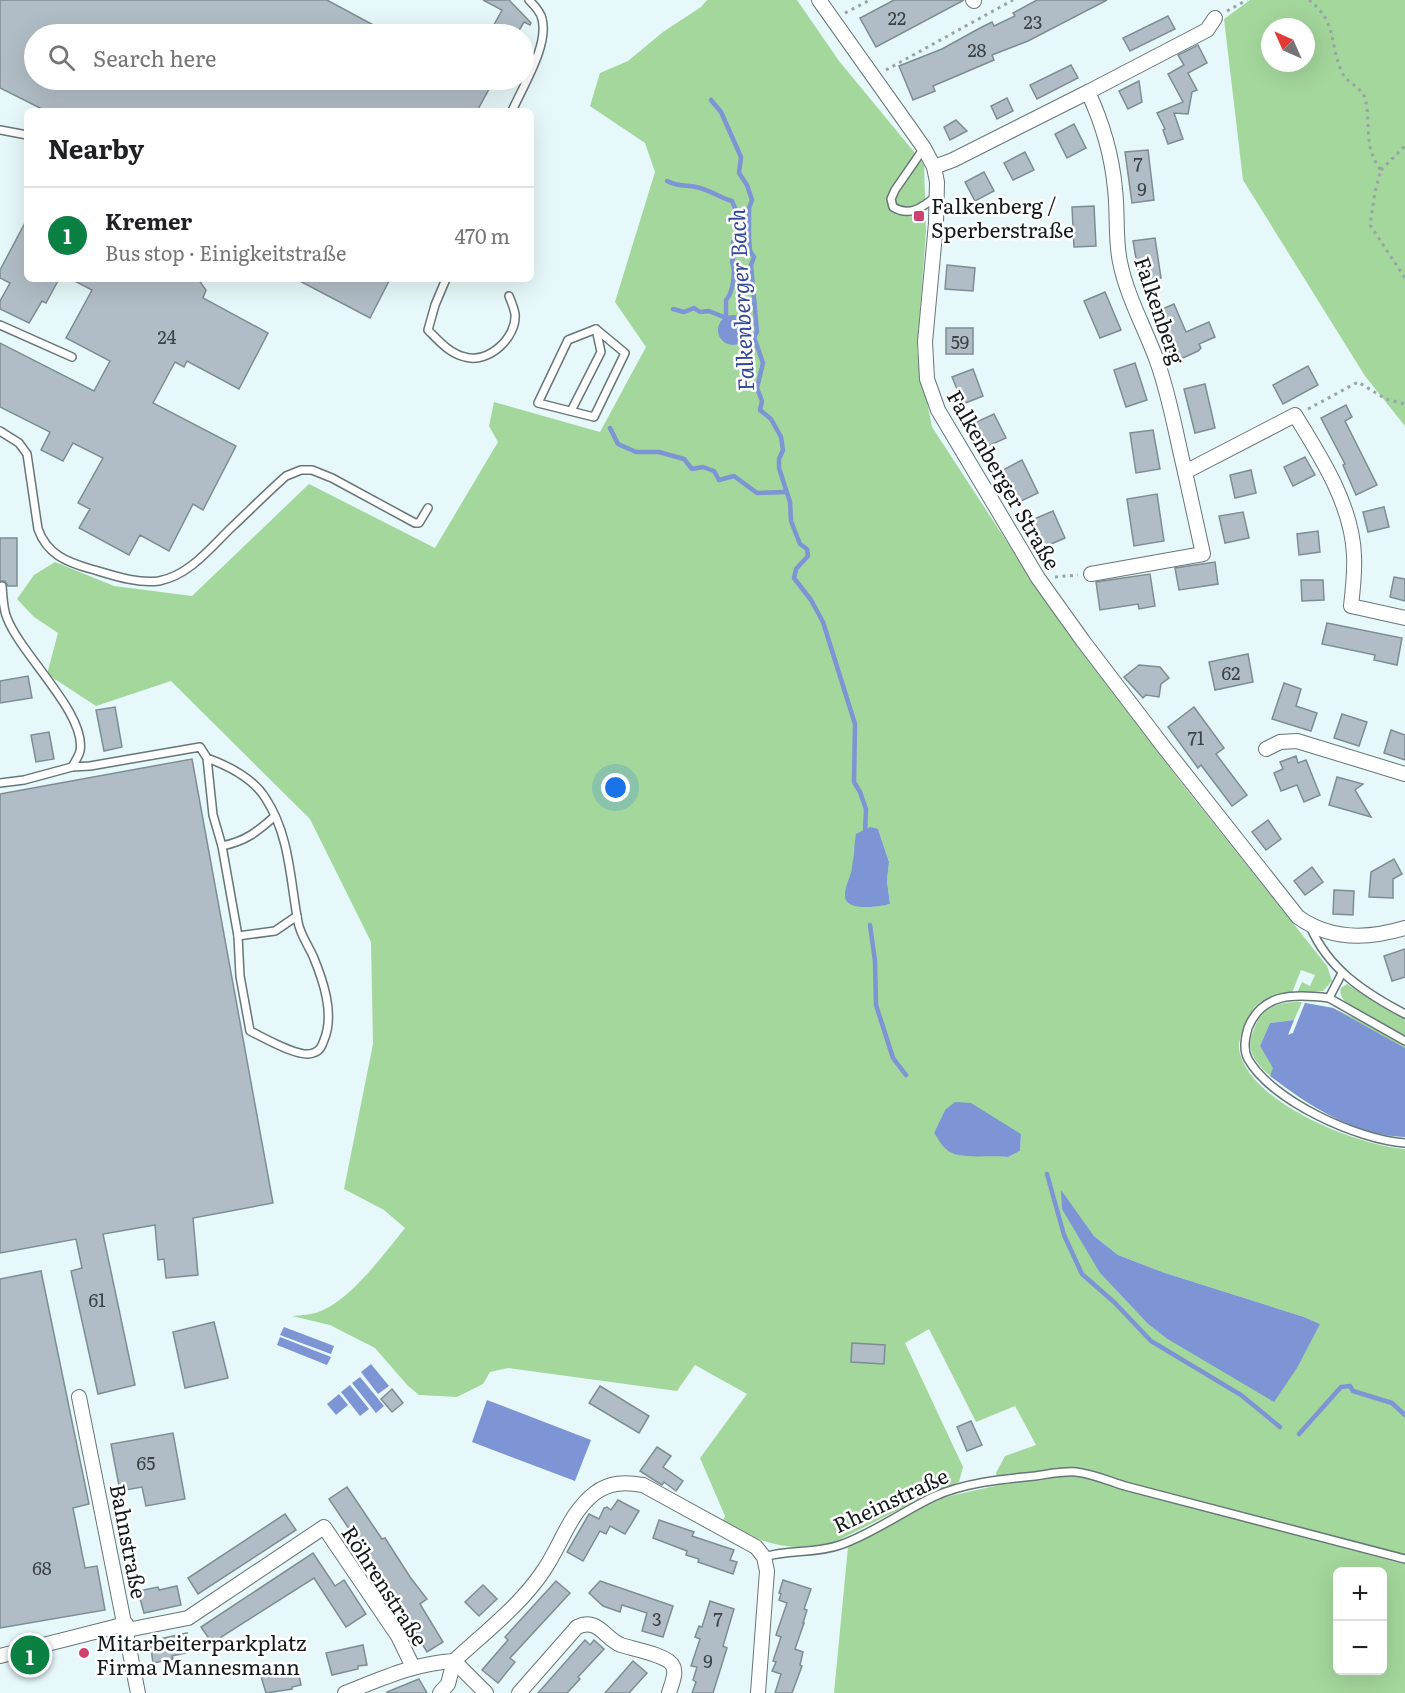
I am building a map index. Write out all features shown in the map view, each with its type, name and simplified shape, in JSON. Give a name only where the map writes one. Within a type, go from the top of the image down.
[{"type":"street","name":"Falkenberger Straße","points":[[819,0],[924,148],[934,167],[937,195],[924,342],[927,379],[938,410],[1038,578],[1090,651],[1283,901],[1298,917],[1310,924]]},
{"type":"street","points":[[934,167],[953,160],[1207,30],[1215,18]]},
{"type":"street","name":"Falkenberg","points":[[1088,92],[1097,110],[1111,162],[1115,188],[1119,261],[1129,294],[1157,361],[1167,392],[1203,554],[1091,574]]},
{"type":"street","points":[[1185,472],[1295,415],[1333,482],[1345,512],[1354,554],[1351,606],[1405,618]]},
{"type":"street","points":[[1266,748],[1280,742],[1297,741],[1405,774]]},
{"type":"street","points":[[1310,924],[1352,936],[1375,935],[1405,928]]},
{"type":"street","name":"Bahnstraße","points":[[79,1397],[138,1693]]},
{"type":"street","points":[[440,1693],[448,1684],[454,1661],[532,1585],[544,1570],[581,1507],[594,1494],[609,1485],[628,1482],[643,1485],[756,1547],[764,1557],[767,1571],[758,1693]]},
{"type":"street","name":"Röhrenstraße","points":[[126,1627],[188,1618],[324,1527],[398,1636],[413,1667]]},
{"type":"street","points":[[519,1693],[577,1627],[587,1623],[616,1643],[660,1657],[671,1663],[674,1675],[669,1693]]},
{"type":"street","points":[[0,1656],[126,1627]]},
{"type":"street","points":[[345,1693],[413,1667],[432,1662],[454,1661],[486,1693]]},
{"type":"lane","points":[[529,0],[542,16],[544,33],[534,61]]},
{"type":"lane","points":[[513,108],[521,90]]},
{"type":"lane","points":[[0,130],[24,134]]},
{"type":"lane","points":[[924,148],[895,190],[891,199],[893,207],[900,212],[913,211],[925,206],[937,195]]},
{"type":"lane","points":[[445,282],[428,330],[444,346],[466,358],[482,358],[498,349],[513,327],[515,313],[509,296]]},
{"type":"lane","points":[[0,325],[72,357]]},
{"type":"lane","points":[[571,411],[601,352],[596,329]]},
{"type":"lane","points":[[596,329],[625,353],[594,417],[538,403],[568,340],[596,329]]},
{"type":"lane","points":[[0,431],[19,443],[27,454],[38,530],[42,541],[50,551],[80,566],[124,578],[158,581],[181,573],[200,558],[286,476],[301,470],[312,470],[332,478],[415,522],[419,523],[428,508]]},
{"type":"lane","points":[[2,586],[6,617],[15,634],[64,702],[77,729],[80,751],[72,767]]},
{"type":"lane","points":[[0,783],[24,780],[72,767],[200,747],[207,758],[213,815],[222,846],[238,936],[240,976],[250,1030],[295,1052],[308,1055],[315,1053],[321,1048],[326,1035],[328,1007],[313,956],[298,925],[289,863],[280,826],[260,790],[224,764],[207,758]]},
{"type":"lane","points":[[222,846],[237,843],[255,834],[275,816]]},
{"type":"lane","points":[[238,936],[275,931],[297,916]]},
{"type":"lane","points":[[1310,924],[1316,940],[1342,973],[1368,993],[1405,1014]]},
{"type":"lane","points":[[1329,998],[1342,973]]},
{"type":"lane","points":[[1405,1041],[1329,998],[1281,998],[1267,1002],[1258,1009],[1246,1034],[1244,1049],[1261,1076],[1301,1106],[1329,1122],[1361,1134],[1405,1143]]},
{"type":"lane","name":"Rheinstraße","points":[[764,1557],[777,1552],[817,1551],[843,1544],[935,1496],[958,1489],[991,1481],[1078,1472],[1405,1559]]},
{"type":"path","points":[[832,19],[870,0]]},
{"type":"path","points":[[874,76],[1013,0]]},
{"type":"path","points":[[1215,18],[1247,0]]},
{"type":"path","points":[[1309,0],[1326,16],[1340,69],[1365,97],[1370,148],[1381,170]]},
{"type":"path","points":[[1405,146],[1381,170],[1370,225],[1405,278]]},
{"type":"path","points":[[1295,415],[1358,382],[1386,399],[1405,404]]},
{"type":"path","points":[[1038,578],[1091,574]]},
{"type":"green space","points":[[707,0],[797,0],[839,61],[924,164],[926,231],[917,351],[932,427],[1039,591],[1179,780],[1327,966],[1332,981],[1323,991],[1297,993],[1302,982],[1310,986],[1315,975],[1301,970],[1292,993],[1268,998],[1256,1005],[1244,1027],[1239,1049],[1247,1068],[1262,1087],[1307,1118],[1360,1140],[1405,1149],[1405,1693],[834,1693],[848,1547],[916,1509],[941,1498],[999,1485],[996,1473],[1005,1456],[1036,1445],[1015,1406],[976,1422],[929,1329],[905,1343],[963,1467],[959,1482],[934,1492],[831,1544],[802,1547],[761,1540],[722,1523],[725,1516],[700,1458],[747,1394],[695,1365],[677,1391],[508,1368],[490,1372],[483,1384],[457,1397],[419,1395],[408,1386],[375,1348],[330,1325],[292,1316],[315,1313],[340,1300],[376,1264],[405,1228],[384,1210],[344,1189],[373,1044],[371,942],[310,819],[171,681],[96,706],[47,674],[58,633],[34,617],[17,599],[34,575],[55,562],[114,586],[192,596],[309,484],[435,548],[498,442],[489,426],[494,402],[600,432],[646,347],[615,302],[655,172],[645,143],[590,106],[600,73],[628,61],[663,32],[701,7]],"holes":[[[878,829],[889,862],[887,881],[890,904],[873,907],[845,896],[853,865],[854,848]],[[945,1110],[1021,1134],[1020,1151],[1008,1157],[963,1156],[934,1133]],[[1061,1191],[1094,1236],[1118,1255],[1165,1273],[1320,1324],[1166,1338],[1148,1324],[1100,1273]]]},
{"type":"green space","points":[[1250,0],[1405,0],[1405,426],[1365,376],[1243,180],[1224,19]]},
{"type":"green space","points":[[1347,984],[1405,1018],[1405,1137],[1371,1132],[1324,1112],[1272,1077],[1259,1065],[1253,1055],[1250,1044],[1256,1024],[1264,1012],[1275,1005],[1302,1002],[1294,1020],[1270,1023],[1260,1046],[1274,1068],[1288,1035],[1293,1033],[1305,1003],[1333,1008],[1352,1017],[1355,1010],[1344,1001],[1340,992],[1341,988]]},
{"type":"water","points":[[733,315],[744,319],[748,330],[744,341],[733,345],[722,341],[718,330],[722,319]]},
{"type":"water","points":[[870,827],[878,829],[889,862],[887,881],[890,904],[863,907],[850,904],[846,900],[845,892],[856,834]]},
{"type":"water","points":[[1305,1003],[1333,1008],[1405,1048],[1405,1137],[1386,1135],[1350,1125],[1317,1108],[1270,1076],[1273,1068],[1260,1046],[1270,1023],[1294,1020],[1288,1035],[1293,1033]]},
{"type":"water","points":[[955,1102],[971,1103],[1021,1134],[1020,1151],[1008,1157],[951,1153],[934,1133],[945,1110]]},
{"type":"water","points":[[1061,1190],[1094,1236],[1118,1255],[1165,1273],[1320,1324],[1297,1368],[1274,1402],[1166,1338],[1148,1324],[1100,1273],[1062,1209]]},
{"type":"water","points":[[284,1327],[334,1346],[331,1354],[280,1335]]},
{"type":"water","points":[[280,1337],[331,1357],[327,1365],[277,1345]]},
{"type":"water","points":[[371,1364],[389,1386],[378,1394],[361,1372]]},
{"type":"water","points":[[360,1377],[384,1406],[376,1413],[352,1383]]},
{"type":"water","points":[[350,1385],[369,1409],[360,1416],[341,1392]]},
{"type":"water","points":[[339,1394],[348,1405],[336,1415],[327,1404]]},
{"type":"water","points":[[487,1400],[591,1440],[575,1481],[472,1442]]},
{"type":"building","points":[[0,0],[327,0],[371,24],[24,24],[24,90],[489,90],[479,108],[40,108],[0,88]]},
{"type":"building","points":[[483,0],[509,0],[531,23],[494,24],[502,10]]},
{"type":"building","points":[[894,0],[964,0],[876,47],[860,18]]},
{"type":"building","points":[[1037,0],[1107,0],[1028,41],[992,55],[994,60],[933,86],[935,91],[913,100],[899,66],[942,49],[992,22],[994,26],[1015,16],[1013,13]]},
{"type":"building","points":[[1168,16],[1175,29],[1130,51],[1123,38]]},
{"type":"building","points":[[1198,45],[1207,63],[1188,73],[1197,90],[1192,92],[1188,114],[1174,113],[1183,139],[1168,144],[1163,130],[1165,129],[1157,113],[1183,102],[1168,74],[1184,65],[1178,55]]},
{"type":"building","points":[[1071,65],[1078,78],[1037,99],[1030,85]]},
{"type":"building","points":[[1139,81],[1142,102],[1128,109],[1119,91]]},
{"type":"building","points":[[1007,98],[1013,111],[997,119],[991,106]]},
{"type":"building","points":[[956,120],[967,131],[950,140],[944,127]]},
{"type":"building","points":[[1074,124],[1086,148],[1067,158],[1055,134]]},
{"type":"building","points":[[1148,150],[1154,200],[1132,203],[1125,152]]},
{"type":"building","points":[[1025,152],[1034,170],[1013,180],[1004,163]]},
{"type":"building","points":[[984,172],[994,191],[975,201],[965,182]]},
{"type":"building","points":[[1094,206],[1096,246],[1074,247],[1072,207]]},
{"type":"building","points":[[24,225],[24,282],[57,282],[46,303],[42,301],[29,323],[0,309],[0,301],[10,283],[0,278],[0,270]]},
{"type":"building","points":[[1155,238],[1161,278],[1140,282],[1133,241]]},
{"type":"building","points":[[947,265],[975,268],[973,291],[945,289]]},
{"type":"building","points":[[77,282],[200,282],[206,290],[203,298],[268,333],[239,389],[187,361],[184,367],[175,362],[153,403],[236,446],[203,510],[193,504],[169,551],[140,535],[129,555],[79,528],[90,509],[78,503],[103,458],[73,443],[63,461],[41,450],[50,432],[0,407],[0,343],[94,391],[110,361],[66,338],[92,290]]},
{"type":"building","points":[[302,282],[388,282],[370,318]]},
{"type":"building","points":[[1105,292],[1121,330],[1100,338],[1084,301]]},
{"type":"building","points":[[1174,304],[1186,332],[1209,322],[1215,337],[1199,344],[1201,348],[1198,351],[1174,362],[1153,313]]},
{"type":"building","points":[[946,328],[973,328],[973,354],[946,354]]},
{"type":"building","points":[[1135,363],[1147,400],[1126,407],[1114,370]]},
{"type":"building","points":[[1308,366],[1318,385],[1283,404],[1273,385]]},
{"type":"building","points":[[973,369],[983,396],[963,404],[952,377]]},
{"type":"building","points":[[1205,384],[1215,428],[1195,433],[1184,389]]},
{"type":"building","points":[[1346,405],[1352,417],[1345,421],[1377,485],[1356,495],[1343,465],[1345,464],[1321,418]]},
{"type":"building","points":[[994,414],[1006,438],[984,448],[972,424]]},
{"type":"building","points":[[1153,430],[1160,469],[1136,473],[1130,433]]},
{"type":"building","points":[[1305,457],[1315,475],[1293,486],[1284,467]]},
{"type":"building","points":[[1022,460],[1038,493],[1017,503],[1001,471]]},
{"type":"building","points":[[1251,470],[1256,493],[1235,498],[1230,475]]},
{"type":"building","points":[[1157,494],[1164,541],[1134,546],[1127,499]]},
{"type":"building","points":[[1384,507],[1389,527],[1368,532],[1363,512]]},
{"type":"building","points":[[1053,511],[1065,538],[1044,547],[1032,520]]},
{"type":"building","points":[[1243,512],[1249,538],[1225,543],[1219,516]]},
{"type":"building","points":[[1318,531],[1320,552],[1299,555],[1297,534]]},
{"type":"building","points":[[0,538],[17,538],[17,586],[8,586],[5,581],[0,581]]},
{"type":"building","points":[[1215,562],[1218,584],[1179,590],[1175,568]]},
{"type":"building","points":[[1150,574],[1155,606],[1139,609],[1138,604],[1100,610],[1096,582]]},
{"type":"building","points":[[1394,577],[1405,579],[1405,601],[1390,597]]},
{"type":"building","points":[[1301,580],[1323,580],[1324,600],[1302,601]]},
{"type":"building","points":[[1327,623],[1402,638],[1397,665],[1374,660],[1375,655],[1322,644]]},
{"type":"building","points":[[1248,654],[1253,682],[1215,690],[1209,662]]},
{"type":"building","points":[[1139,665],[1160,667],[1169,678],[1161,684],[1159,697],[1146,695],[1143,698],[1124,677]]},
{"type":"building","points":[[28,676],[32,698],[0,703],[0,681]]},
{"type":"building","points":[[1284,683],[1301,689],[1296,706],[1317,713],[1311,731],[1272,719]]},
{"type":"building","points":[[115,707],[122,747],[104,751],[96,710]]},
{"type":"building","points":[[1194,707],[1224,748],[1216,754],[1247,795],[1232,806],[1201,765],[1198,768],[1168,727]]},
{"type":"building","points":[[1342,714],[1367,722],[1359,746],[1334,738]]},
{"type":"building","points":[[1391,730],[1405,735],[1405,760],[1384,753]]},
{"type":"building","points":[[49,732],[54,759],[36,762],[31,735]]},
{"type":"building","points":[[1296,756],[1298,763],[1306,760],[1320,795],[1304,802],[1297,785],[1281,791],[1274,773],[1283,769],[1280,762]]},
{"type":"building","points":[[192,759],[273,1203],[193,1218],[198,1275],[166,1278],[164,1259],[158,1260],[155,1225],[103,1234],[135,1385],[98,1394],[71,1271],[82,1268],[76,1239],[0,1253],[0,794]]},
{"type":"building","points":[[1337,777],[1363,784],[1355,790],[1371,817],[1329,805]]},
{"type":"building","points":[[1268,820],[1281,839],[1266,850],[1252,832]]},
{"type":"building","points":[[1394,859],[1402,874],[1393,879],[1393,898],[1369,897],[1371,872]]},
{"type":"building","points":[[1312,867],[1323,882],[1305,895],[1294,881]]},
{"type":"building","points":[[1334,890],[1354,891],[1353,915],[1333,914]]},
{"type":"building","points":[[1405,949],[1405,977],[1392,981],[1384,956]]},
{"type":"building","points":[[41,1271],[89,1504],[73,1508],[85,1568],[97,1566],[105,1610],[0,1628],[0,1279]]},
{"type":"building","points":[[214,1322],[228,1378],[185,1388],[173,1332]]},
{"type":"building","points":[[852,1343],[885,1345],[884,1364],[851,1362]]},
{"type":"building","points":[[600,1386],[649,1416],[639,1433],[589,1403]]},
{"type":"building","points":[[392,1389],[403,1403],[392,1412],[381,1399]]},
{"type":"building","points":[[971,1421],[982,1445],[967,1451],[957,1427]]},
{"type":"building","points":[[173,1433],[185,1499],[146,1506],[142,1487],[120,1491],[111,1444]]},
{"type":"building","points":[[657,1447],[671,1456],[663,1467],[683,1481],[676,1491],[664,1482],[662,1485],[640,1471]]},
{"type":"building","points":[[347,1487],[427,1599],[420,1604],[443,1642],[427,1652],[413,1629],[415,1627],[329,1499]]},
{"type":"building","points":[[618,1500],[639,1511],[625,1534],[610,1526],[606,1534],[600,1531],[583,1561],[567,1552],[589,1514],[599,1519],[604,1508],[611,1510]]},
{"type":"building","points":[[285,1514],[296,1530],[198,1594],[188,1578]]},
{"type":"building","points":[[659,1520],[694,1532],[692,1536],[734,1550],[730,1560],[737,1562],[733,1574],[698,1562],[699,1559],[686,1555],[687,1551],[653,1538]]},
{"type":"building","points":[[313,1553],[335,1586],[344,1580],[366,1614],[346,1627],[314,1578],[212,1643],[201,1627]]},
{"type":"building","points":[[783,1580],[811,1589],[804,1609],[807,1610],[804,1623],[795,1649],[803,1652],[800,1665],[802,1666],[792,1693],[775,1693],[781,1674],[772,1671],[781,1637],[776,1635],[787,1603],[779,1600]]},
{"type":"building","points":[[556,1581],[570,1593],[510,1658],[515,1662],[498,1683],[482,1670],[508,1640],[505,1637]]},
{"type":"building","points":[[600,1581],[673,1606],[663,1637],[642,1631],[647,1613],[622,1605],[620,1612],[603,1606],[589,1593]]},
{"type":"building","points":[[483,1585],[497,1599],[479,1616],[465,1602]]},
{"type":"building","points":[[177,1586],[181,1605],[144,1613],[138,1591]]},
{"type":"building","points":[[710,1601],[734,1609],[723,1646],[727,1648],[713,1693],[692,1693],[696,1682],[693,1680],[697,1667],[691,1666],[700,1639],[695,1637],[699,1626],[702,1627]]},
{"type":"building","points":[[187,1633],[190,1652],[172,1656],[173,1659],[153,1663],[150,1641]]},
{"type":"building","points":[[585,1640],[590,1645],[594,1640],[604,1649],[578,1677],[580,1679],[567,1693],[538,1693]]},
{"type":"building","points":[[363,1645],[367,1665],[332,1675],[326,1653]]},
{"type":"building","points":[[633,1661],[647,1673],[629,1693],[605,1693]]},
{"type":"building","points":[[297,1666],[301,1685],[292,1687],[292,1689],[266,1693],[260,1673]]},
{"type":"building","points":[[419,1679],[427,1693],[387,1693],[387,1692]]},
{"type":"waterway","name":"Falkenberger Bach","points":[[711,100],[721,112],[741,157],[739,173],[747,185],[752,200],[749,208],[749,238],[750,251],[754,257],[751,265],[757,332],[754,337],[763,363],[757,388],[762,401],[760,410],[771,419],[781,437],[783,450],[779,459],[779,468],[790,502],[791,521],[800,544],[807,549],[808,556],[796,569],[794,578],[811,600],[823,622],[855,724],[854,782],[866,809],[865,833]]},
{"type":"waterway","points":[[667,181],[700,188],[732,201],[737,213],[737,239],[750,250]]},
{"type":"waterway","points":[[673,309],[684,312],[694,308],[700,312],[709,311],[726,318],[726,300],[734,276],[733,242],[737,239]]},
{"type":"waterway","points":[[610,428],[618,444],[636,452],[659,452],[684,459],[692,469],[703,467],[714,471],[719,480],[734,476],[757,493],[786,492]]},
{"type":"waterway","name":"Falkenberger Bach","points":[[870,925],[875,961],[876,1005],[893,1058],[906,1075]]},
{"type":"waterway","name":"Falkenberger Bach","points":[[1047,1174],[1064,1235],[1082,1274],[1114,1302],[1151,1341],[1241,1395],[1280,1427]]},
{"type":"waterway","name":"Falkenberger Bach","points":[[1299,1434],[1341,1387],[1350,1386],[1353,1391],[1392,1403],[1405,1415]]},
{"type":"place","name":"Falkenberg / Sperberstraße","points":[[919,216]]},
{"type":"place","name":"Mitarbeiterparkplatz Firma Mannesmann","points":[[84,1653]]},
{"type":"place","name":"Kremer","points":[[30,1655]]}]
